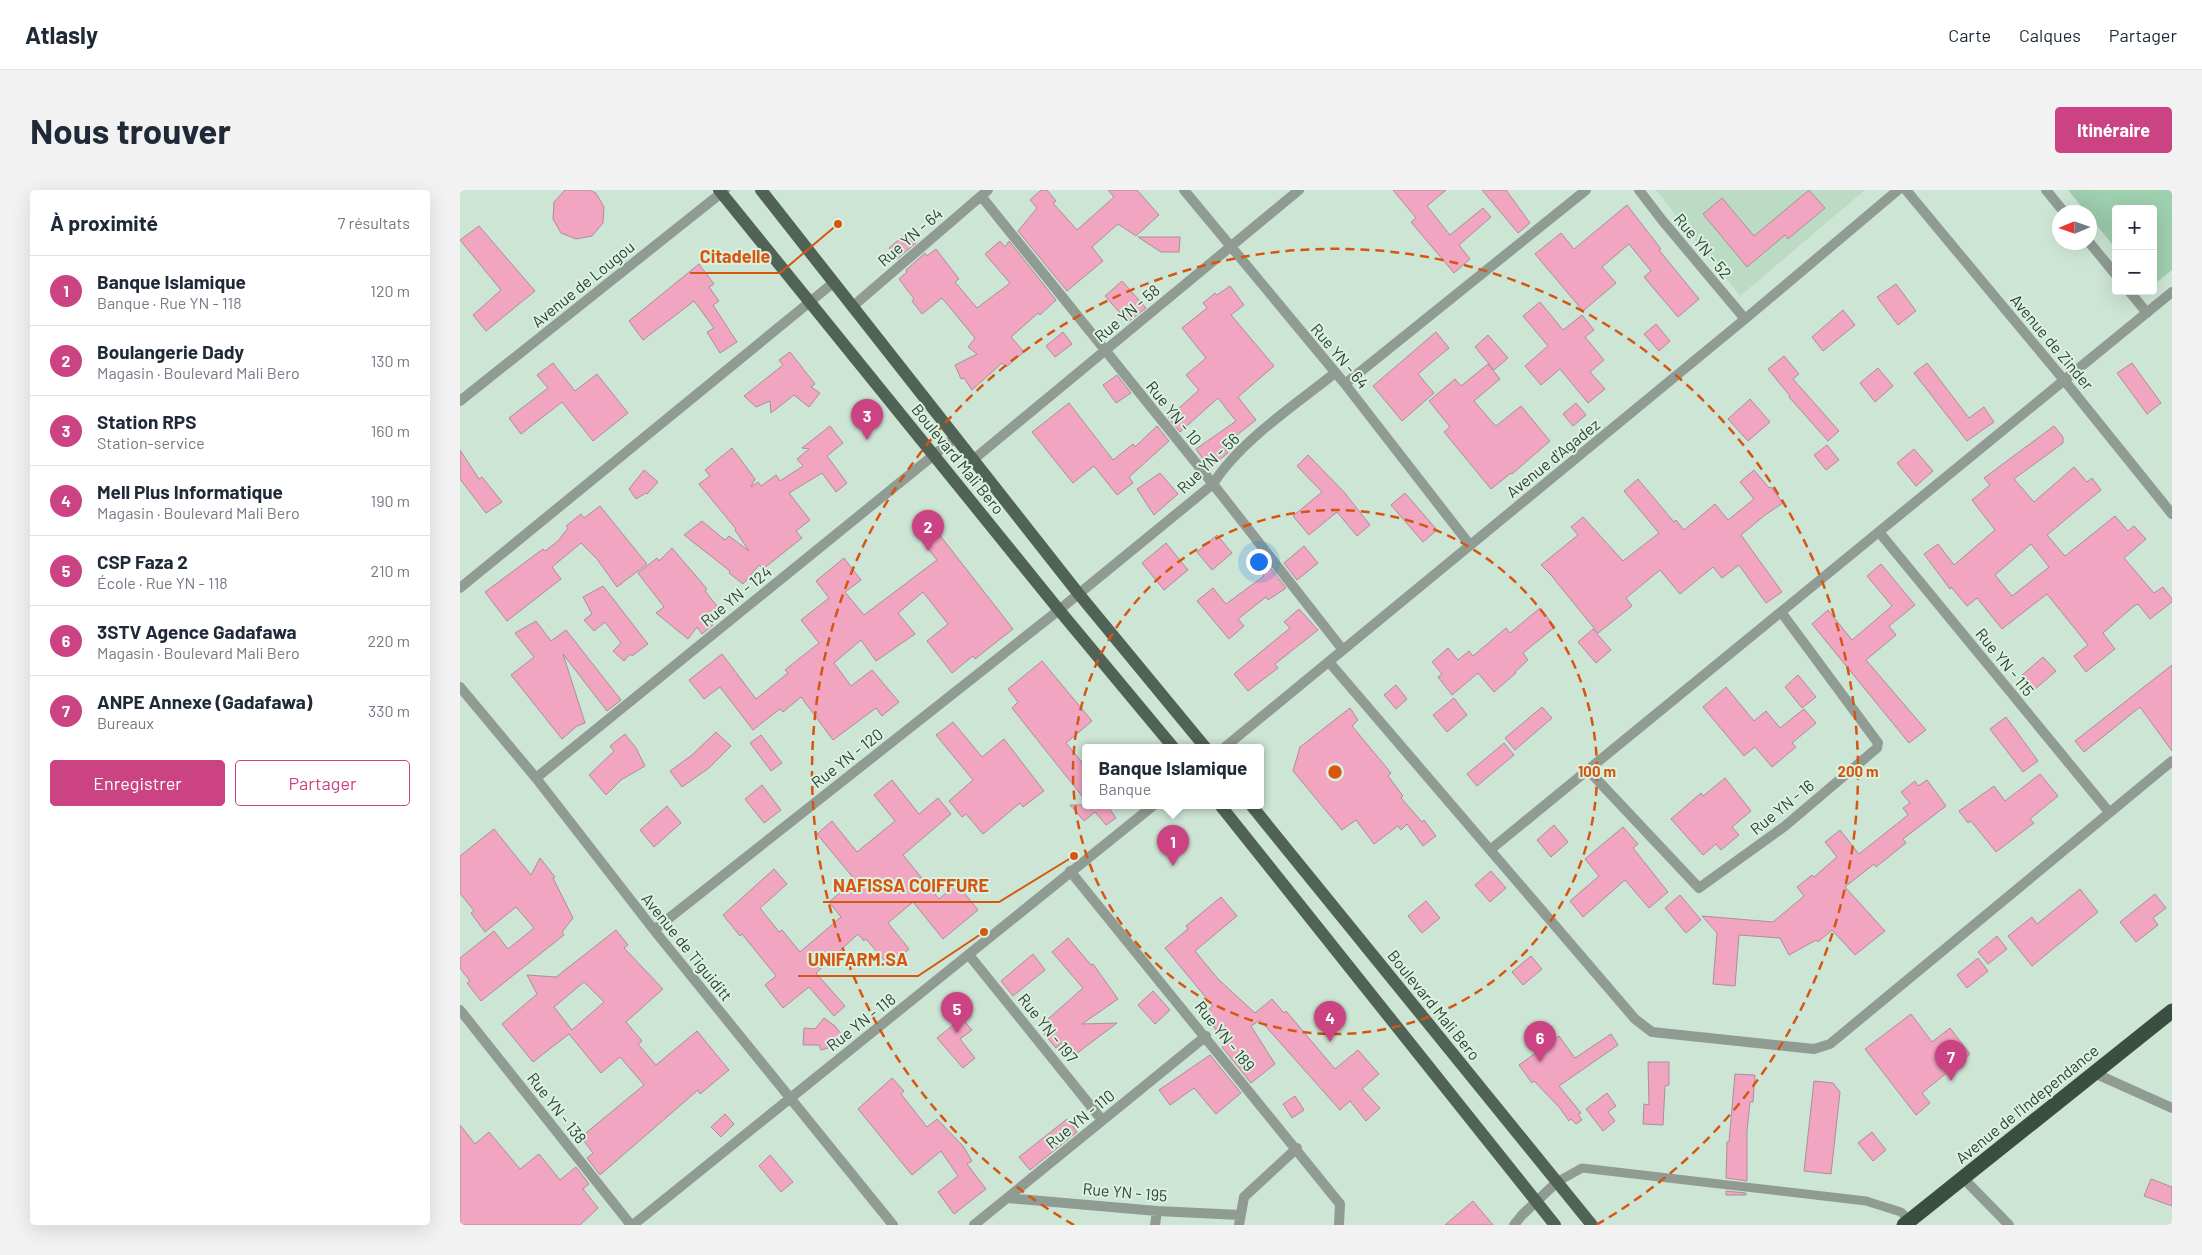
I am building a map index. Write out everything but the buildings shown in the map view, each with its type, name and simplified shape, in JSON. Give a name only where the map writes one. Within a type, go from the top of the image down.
[{"type":"highway","name":"Avenue de l'Independance","points":[[1906,1223],[2172,1011]]},
{"type":"main road","name":"Boulevard Mali Bero","points":[[761,190],[1078,593],[1203,744]]},
{"type":"main road","name":"Boulevard Mali Bero","points":[[722,191],[809,302],[1171,744]]},
{"type":"main road","points":[[1223,809],[1556,1225]]},
{"type":"main road","name":"Boulevard Mali Bero","points":[[1255,809],[1592,1225]]},
{"type":"street","name":"Rue YN - 64","points":[[1184,190],[1345,384],[1470,545]]},
{"type":"street","name":"Rue YN - 58","points":[[974,459],[1299,190]]},
{"type":"street","points":[[1345,384],[1586,190]]},
{"type":"street","name":"Rue YN - 52","points":[[1639,190],[1745,319]]},
{"type":"street","name":"Avenue d'Agadez","points":[[1229,744],[1745,319],[1898,190]]},
{"type":"street","name":"Avenue de Zinder","points":[[1906,190],[2064,380],[2172,514]]},
{"type":"street","points":[[2046,190],[2058,205]]},
{"type":"street","name":"Avenue de Lougou","points":[[460,401],[722,191]]},
{"type":"street","name":"Rue YN - 64","points":[[852,307],[985,193]]},
{"type":"street","name":"Rue YN - 10","points":[[985,193],[1105,352],[1213,484],[1343,650]]},
{"type":"street","points":[[2096,250],[2112,270]]},
{"type":"street","points":[[460,588],[833,283]]},
{"type":"street","points":[[1490,850],[2172,292]]},
{"type":"street","points":[[2132,295],[2147,313]]},
{"type":"street","name":"Rue YN - 56","points":[[1059,610],[1213,484],[1222,470],[1246,447],[1334,372]]},
{"type":"street","name":"Rue YN - 124","points":[[536,778],[956,437]]},
{"type":"street","name":"Rue YN - 115","points":[[1879,532],[2109,812]]},
{"type":"street","name":"Rue YN - 120","points":[[654,930],[1059,610]]},
{"type":"street","name":"Rue YN - 16","points":[[1588,770],[1699,888],[1785,826],[1877,748],[1878,743],[1781,612]]},
{"type":"street","points":[[1329,662],[1643,1027],[1652,1032],[1814,1049],[1830,1044],[2172,761]]},
{"type":"street","name":"Avenue de Tiguiditt","points":[[460,687],[536,778],[654,930],[893,1225]]},
{"type":"street","name":"Rue YN - 118","points":[[632,1225],[970,955],[1070,871],[1149,809]]},
{"type":"street","name":"Rue YN - 189","points":[[1070,871],[1297,1148],[1340,1204],[1339,1225]]},
{"type":"street","name":"Rue YN - 197","points":[[970,955],[1102,1120]]},
{"type":"street","name":"Rue YN - 138","points":[[460,1010],[632,1225]]},
{"type":"street","name":"Rue YN - 110","points":[[974,1225],[1206,1036]]},
{"type":"street","points":[[2094,1073],[2172,1108]]},
{"type":"street","points":[[1239,1220],[1244,1197],[1297,1148]]},
{"type":"street","points":[[1963,1178],[2009,1225]]},
{"type":"street","points":[[1514,1225],[1557,1182]]},
{"type":"street","name":"Rue YN - 195","points":[[1008,1198],[1157,1210],[1239,1220]]},
{"type":"street","points":[[1156,1225],[1157,1210]]},
{"type":"lane","points":[[1557,1182],[1582,1168],[1866,1201],[1901,1212],[1906,1223]]},
{"type":"shaded area","points":[[1656,190],[1865,190],[1740,296]]},
{"type":"shaded area","points":[[2068,190],[2172,190],[2172,270],[2157,282],[2157,205],[2112,205],[2112,244],[2097,226],[2097,205],[2080,205]]},
{"type":"place","name":"Citadelle","points":[[838,224]]},
{"type":"place","name":"Station RPS","points":[[867,440]]},
{"type":"place","name":"Boulangerie Dady","points":[[928,551]]},
{"type":"place","name":"NAFISSA COIFFURE","points":[[1074,856]]},
{"type":"place","name":"Banque Islamique","points":[[1173,866]]},
{"type":"place","name":"UNIFARM.SA","points":[[984,932]]},
{"type":"place","name":"CSP Faza 2","points":[[957,1033]]},
{"type":"place","name":"Mell Plus Informatique","points":[[1330,1042]]},
{"type":"place","name":"3STV Agence Gadafawa","points":[[1540,1062]]},
{"type":"place","name":"ANPE Annexe (Gadafawa)","points":[[1951,1081]]}]
